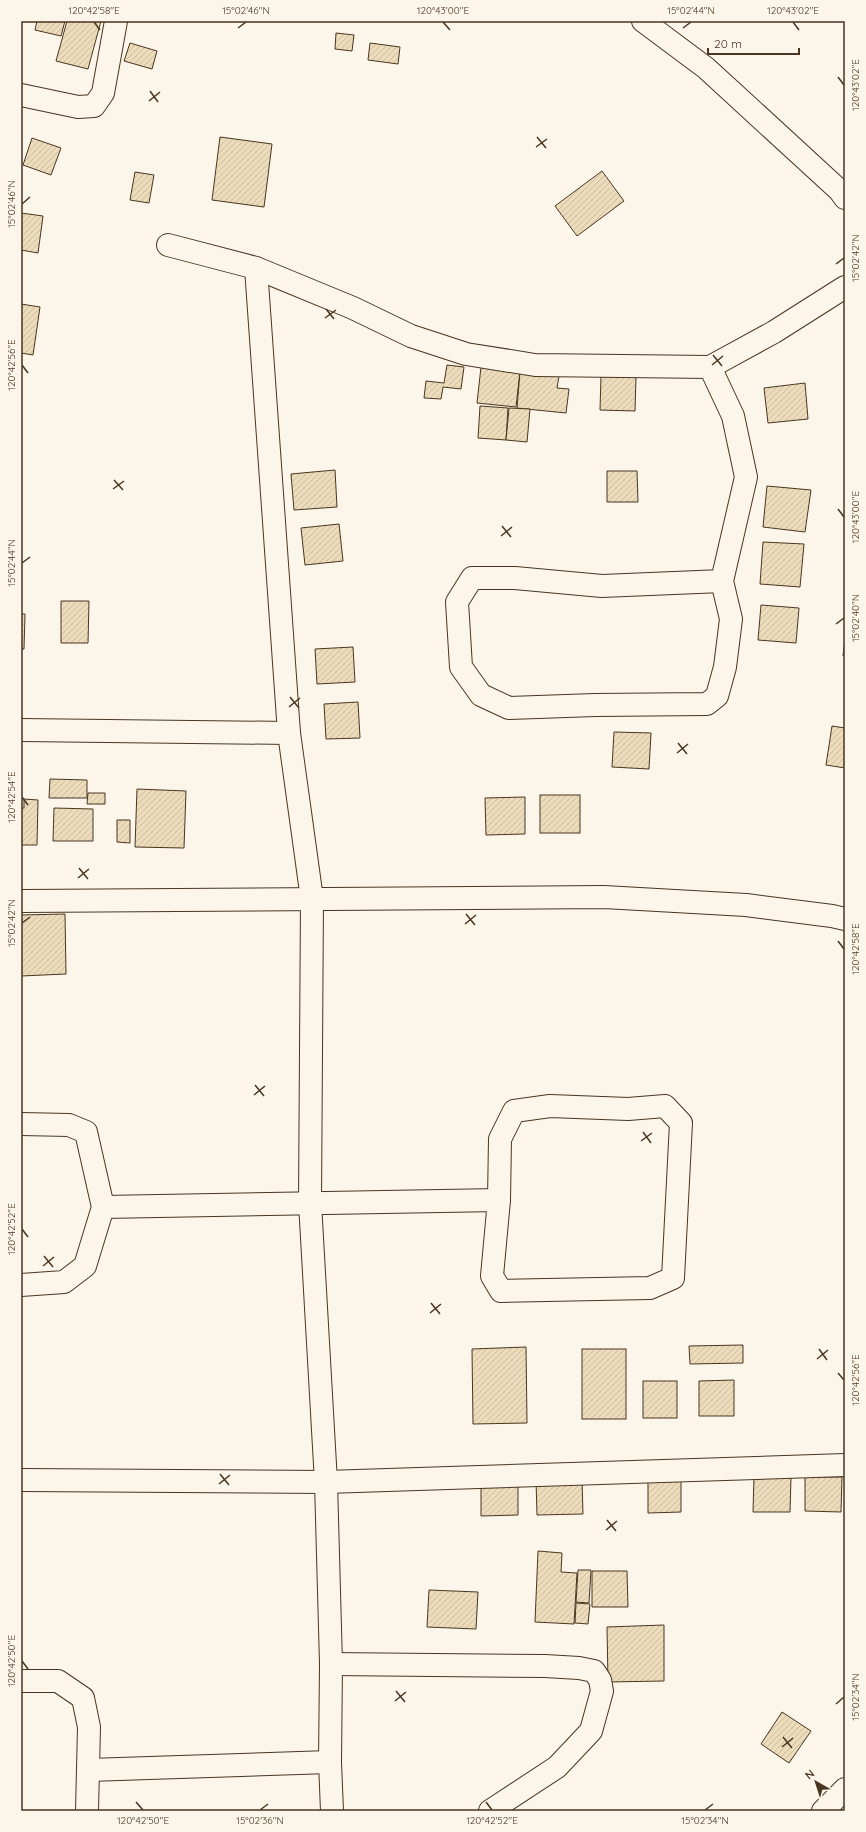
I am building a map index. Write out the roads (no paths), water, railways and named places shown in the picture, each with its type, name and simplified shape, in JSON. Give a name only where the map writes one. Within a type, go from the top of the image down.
[{"type":"street","points":[[21,95],[78,107],[94,106],[103,93],[116,21]]},
{"type":"street","points":[[643,21],[706,68],[840,191],[845,198]]},
{"type":"street","points":[[168,245],[256,268],[353,308],[411,336],[466,354],[535,365],[710,367],[774,332],[845,287]]},
{"type":"street","points":[[256,268],[290,733],[312,899],[310,1203],[326,1482],[331,1664],[330,1762],[332,1811]]},
{"type":"street","points":[[710,367],[733,416],[746,477],[722,580],[731,619],[725,667],[717,696],[707,704],[595,705],[509,708],[481,696],[461,667],[457,602],[472,578],[515,578],[602,586],[722,580]]},
{"type":"street","points":[[21,730],[290,733]]},
{"type":"street","points":[[21,901],[604,897],[746,905],[845,919]]},
{"type":"street","points":[[550,1106],[628,1109],[665,1106],[681,1123],[673,1278],[650,1288],[501,1291],[492,1276],[499,1200],[500,1140],[514,1111],[550,1106]]},
{"type":"street","points":[[21,1124],[69,1125],[86,1132],[103,1207],[85,1266],[64,1282],[21,1285]]},
{"type":"street","points":[[103,1207],[499,1200]]},
{"type":"street","points":[[21,1480],[326,1482],[845,1465]]},
{"type":"street","points":[[331,1664],[545,1666],[579,1668],[594,1671],[600,1680],[602,1690],[591,1730],[557,1768],[490,1811]]},
{"type":"street","points":[[21,1681],[58,1681],[83,1698],[89,1727],[87,1811]]},
{"type":"street","points":[[89,1770],[330,1762]]},
{"type":"street","points":[[823,1811],[845,1789]]}]
